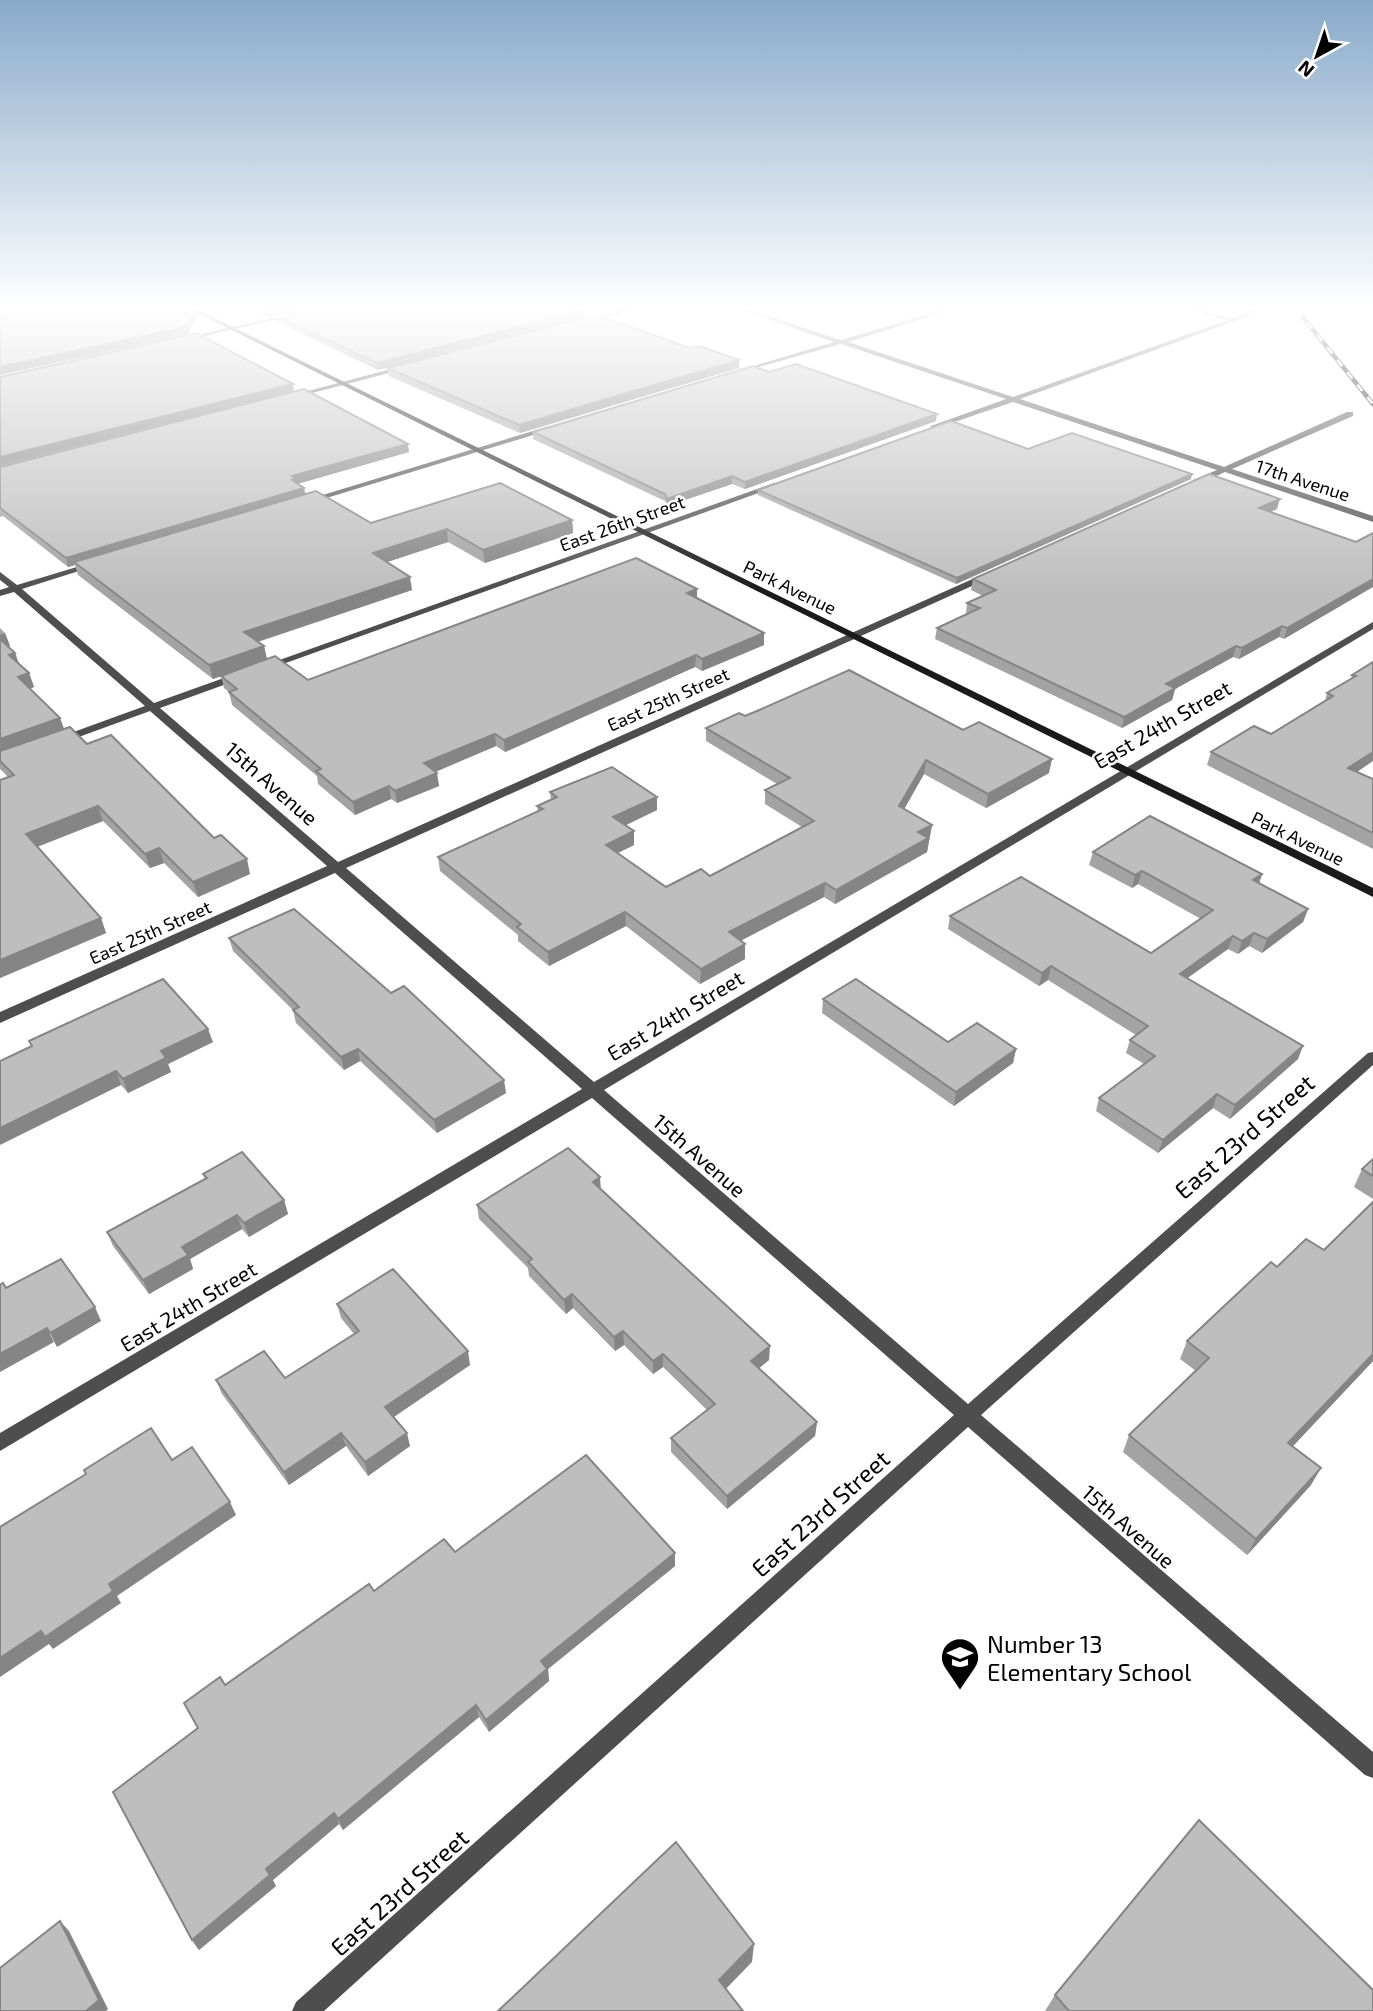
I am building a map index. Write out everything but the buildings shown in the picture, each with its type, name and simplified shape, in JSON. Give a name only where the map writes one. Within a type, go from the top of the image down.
[{"type":"street","name":"Park Avenue","points":[[384,404],[1373,892]]},
{"type":"street","points":[[924,432],[1000,404]]},
{"type":"street","name":"17th Avenue","points":[[1027,404],[1373,519]]},
{"type":"street","points":[[1186,486],[1350,414]]},
{"type":"street","points":[[293,505],[555,427]]},
{"type":"street","name":"East 26th Street","points":[[51,744],[784,482]]},
{"type":"street","points":[[8,590],[108,560]]},
{"type":"street","name":"East 25th Street","points":[[0,1018],[1001,569]]},
{"type":"street","name":"15th Avenue","points":[[0,575],[8,590],[152,707],[1373,1767]]},
{"type":"street","name":"East 24th Street","points":[[0,1443],[1373,625]]},
{"type":"street","name":"East 23rd Street","points":[[306,2011],[968,1415],[1373,1057]]},
{"type":"place","name":"Number 13 Elementary School","points":[[960,1691]]}]
